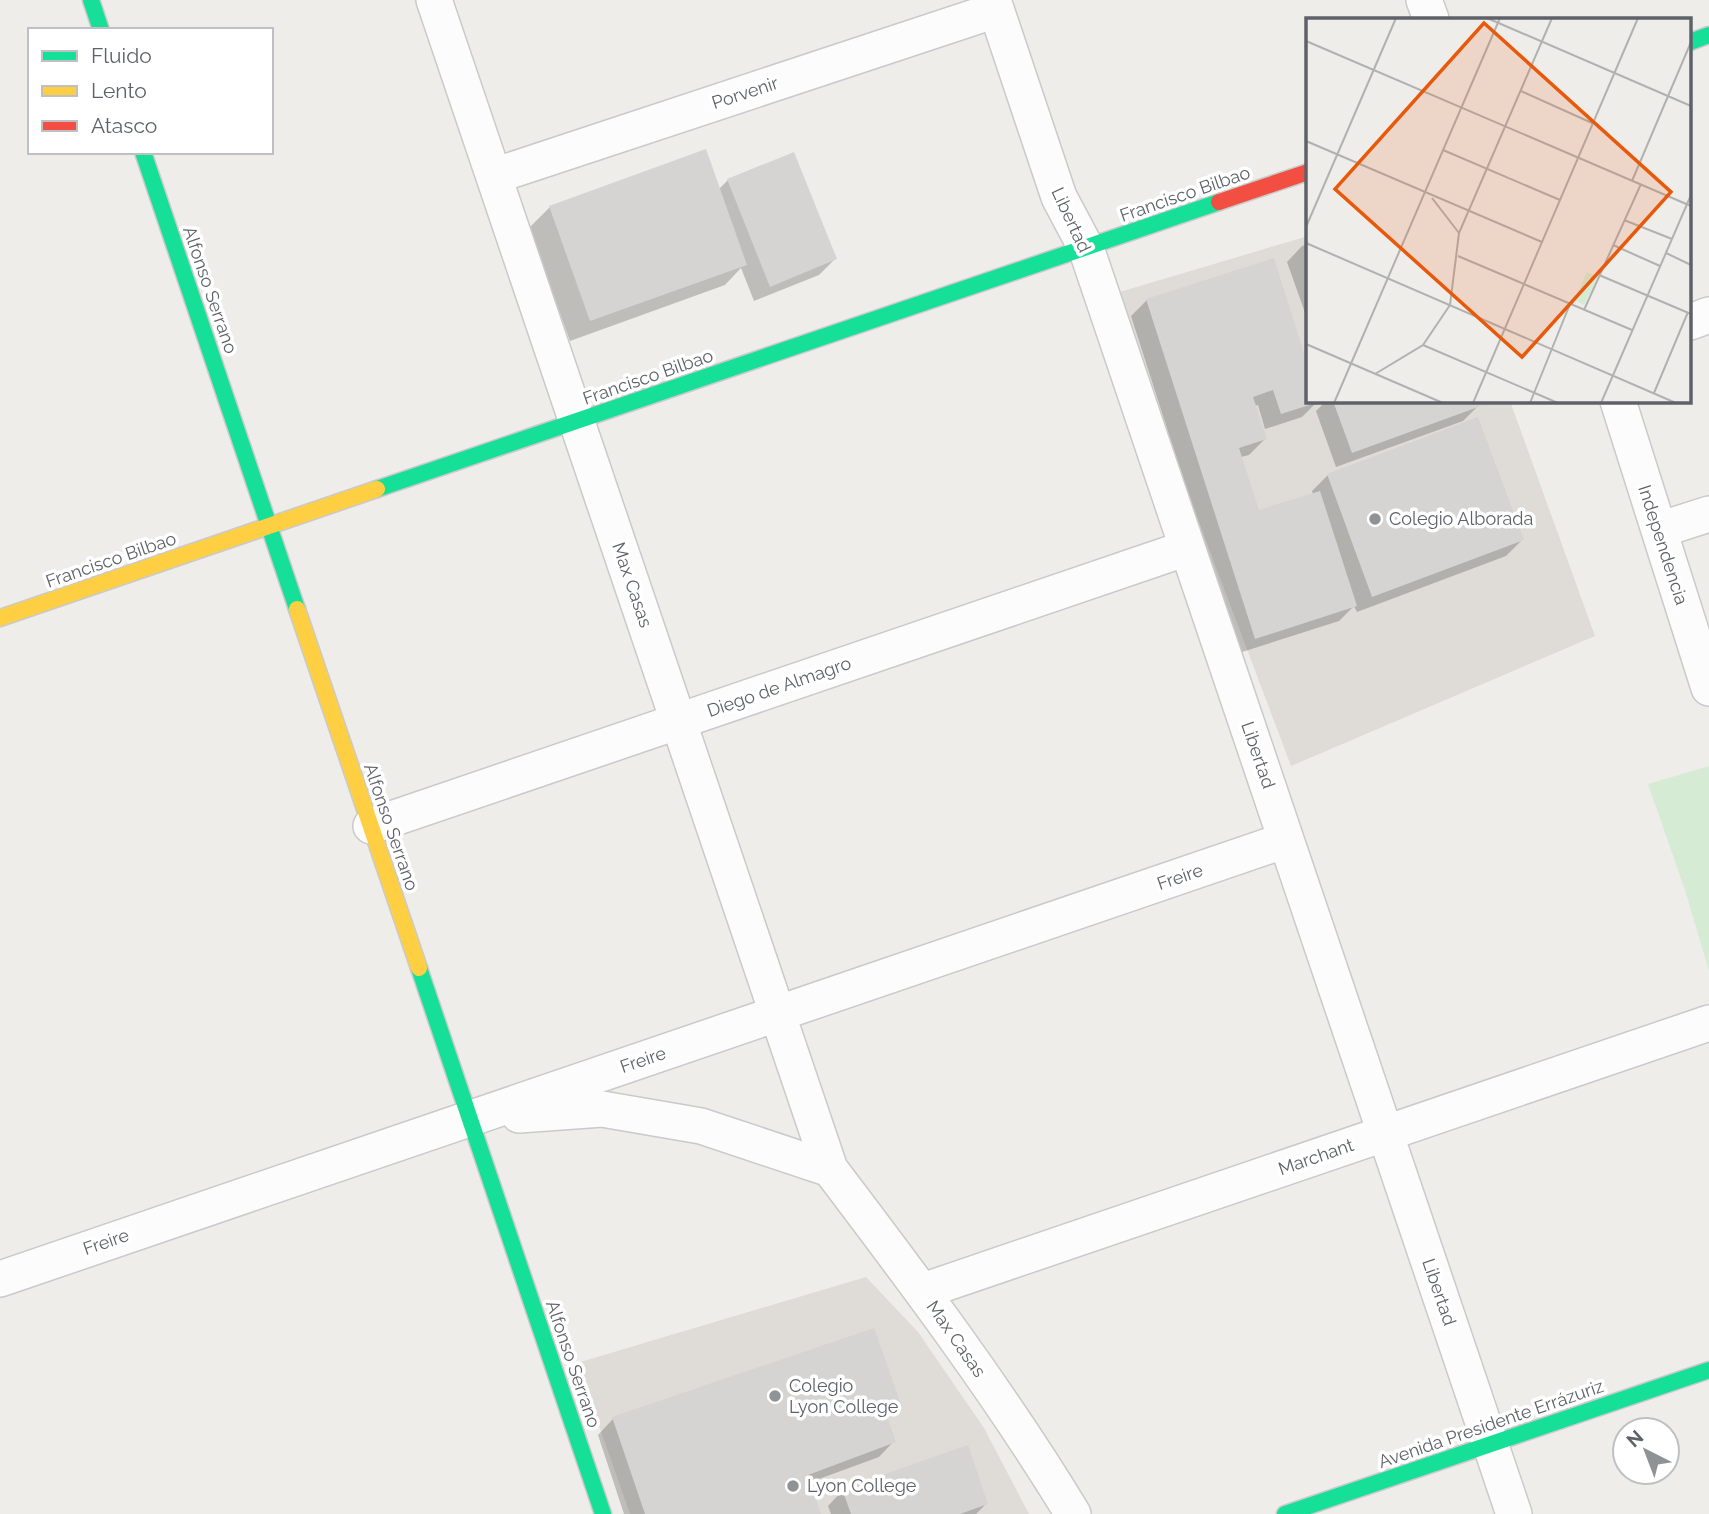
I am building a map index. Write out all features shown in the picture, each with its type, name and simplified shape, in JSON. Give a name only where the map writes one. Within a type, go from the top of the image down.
[{"type":"street","points":[[91,0],[100,28]]},
{"type":"street","name":"Max Casas","points":[[434,0],[830,1169],[923,1291],[1030,1442],[1073,1514]]},
{"type":"street","points":[[1424,0],[1431,18]]},
{"type":"street","name":"Porvenir","points":[[494,176],[995,5]]},
{"type":"street","name":"Libertad","points":[[995,5],[1059,197],[1086,248],[1514,1514]]},
{"type":"street","points":[[1692,41],[1709,36]]},
{"type":"street","name":"Alfonso Serrano","points":[[144,154],[603,1514]]},
{"type":"street","name":"Francisco Bilbao","points":[[0,618],[1306,173]]},
{"type":"street","points":[[1692,321],[1709,315]]},
{"type":"street","name":"Independencia","points":[[1618,402],[1709,688]]},
{"type":"street","points":[[1658,530],[1709,514]]},
{"type":"street","name":"Diego de Almagro","points":[[371,826],[1187,548]]},
{"type":"street","name":"Freire","points":[[0,1279],[1286,840]]},
{"type":"street","name":"Marchant","points":[[923,1291],[1709,1023]]},
{"type":"street","points":[[470,1119],[602,1109],[701,1126],[830,1169]]},
{"type":"street","name":"Avenida Presidente Errázuriz","points":[[1285,1514],[1709,1370]]},
{"type":"shaded area","name":"Colegio Alborada","points":[[1306,237],[1306,402],[1510,402],[1595,636],[1291,766],[1113,294]]},
{"type":"shaded area","name":"Colegio Lyon College","points":[[866,1277],[918,1332],[984,1428],[1029,1514],[630,1514],[577,1363]]},
{"type":"green space","points":[[1709,766],[1709,971],[1685,890],[1648,784]]},
{"type":"building","points":[[706,149],[747,265],[590,321],[549,206]]},
{"type":"building","points":[[794,152],[837,259],[770,287],[727,179]]},
{"type":"building","points":[[1274,258],[1306,360],[1306,402],[1319,402],[1281,414],[1273,390],[1253,397],[1267,439],[1239,448],[1259,510],[1320,491],[1357,606],[1255,639],[1146,299]]},
{"type":"building","points":[[1333,402],[1479,402],[1481,406],[1352,453]]},
{"type":"building","points":[[1478,417],[1524,540],[1372,597],[1327,474]]},
{"type":"building","points":[[874,1328],[901,1404],[885,1410],[896,1442],[808,1475],[821,1514],[645,1514],[612,1417]]},
{"type":"building","points":[[968,1445],[988,1504],[960,1514],[851,1514],[842,1489]]},
{"type":"traffic: fast","points":[[91,0],[100,28]]},
{"type":"traffic: fast","points":[[1692,41],[1709,35]]},
{"type":"traffic: fast","points":[[144,154],[297,609]]},
{"type":"traffic: fast","points":[[377,489],[1219,202]]},
{"type":"traffic: fast","points":[[419,968],[603,1514]]},
{"type":"traffic: fast","points":[[1285,1514],[1709,1370]]},
{"type":"traffic: slow","points":[[0,618],[377,489]]},
{"type":"traffic: slow","points":[[297,609],[419,968]]},
{"type":"traffic: jam","points":[[1219,202],[1306,173]]},
{"type":"place","name":"Colegio Alborada","points":[[1375,519]]},
{"type":"place","name":"Colegio Lyon College","points":[[775,1396]]},
{"type":"place","name":"Lyon College","points":[[793,1486]]}]
